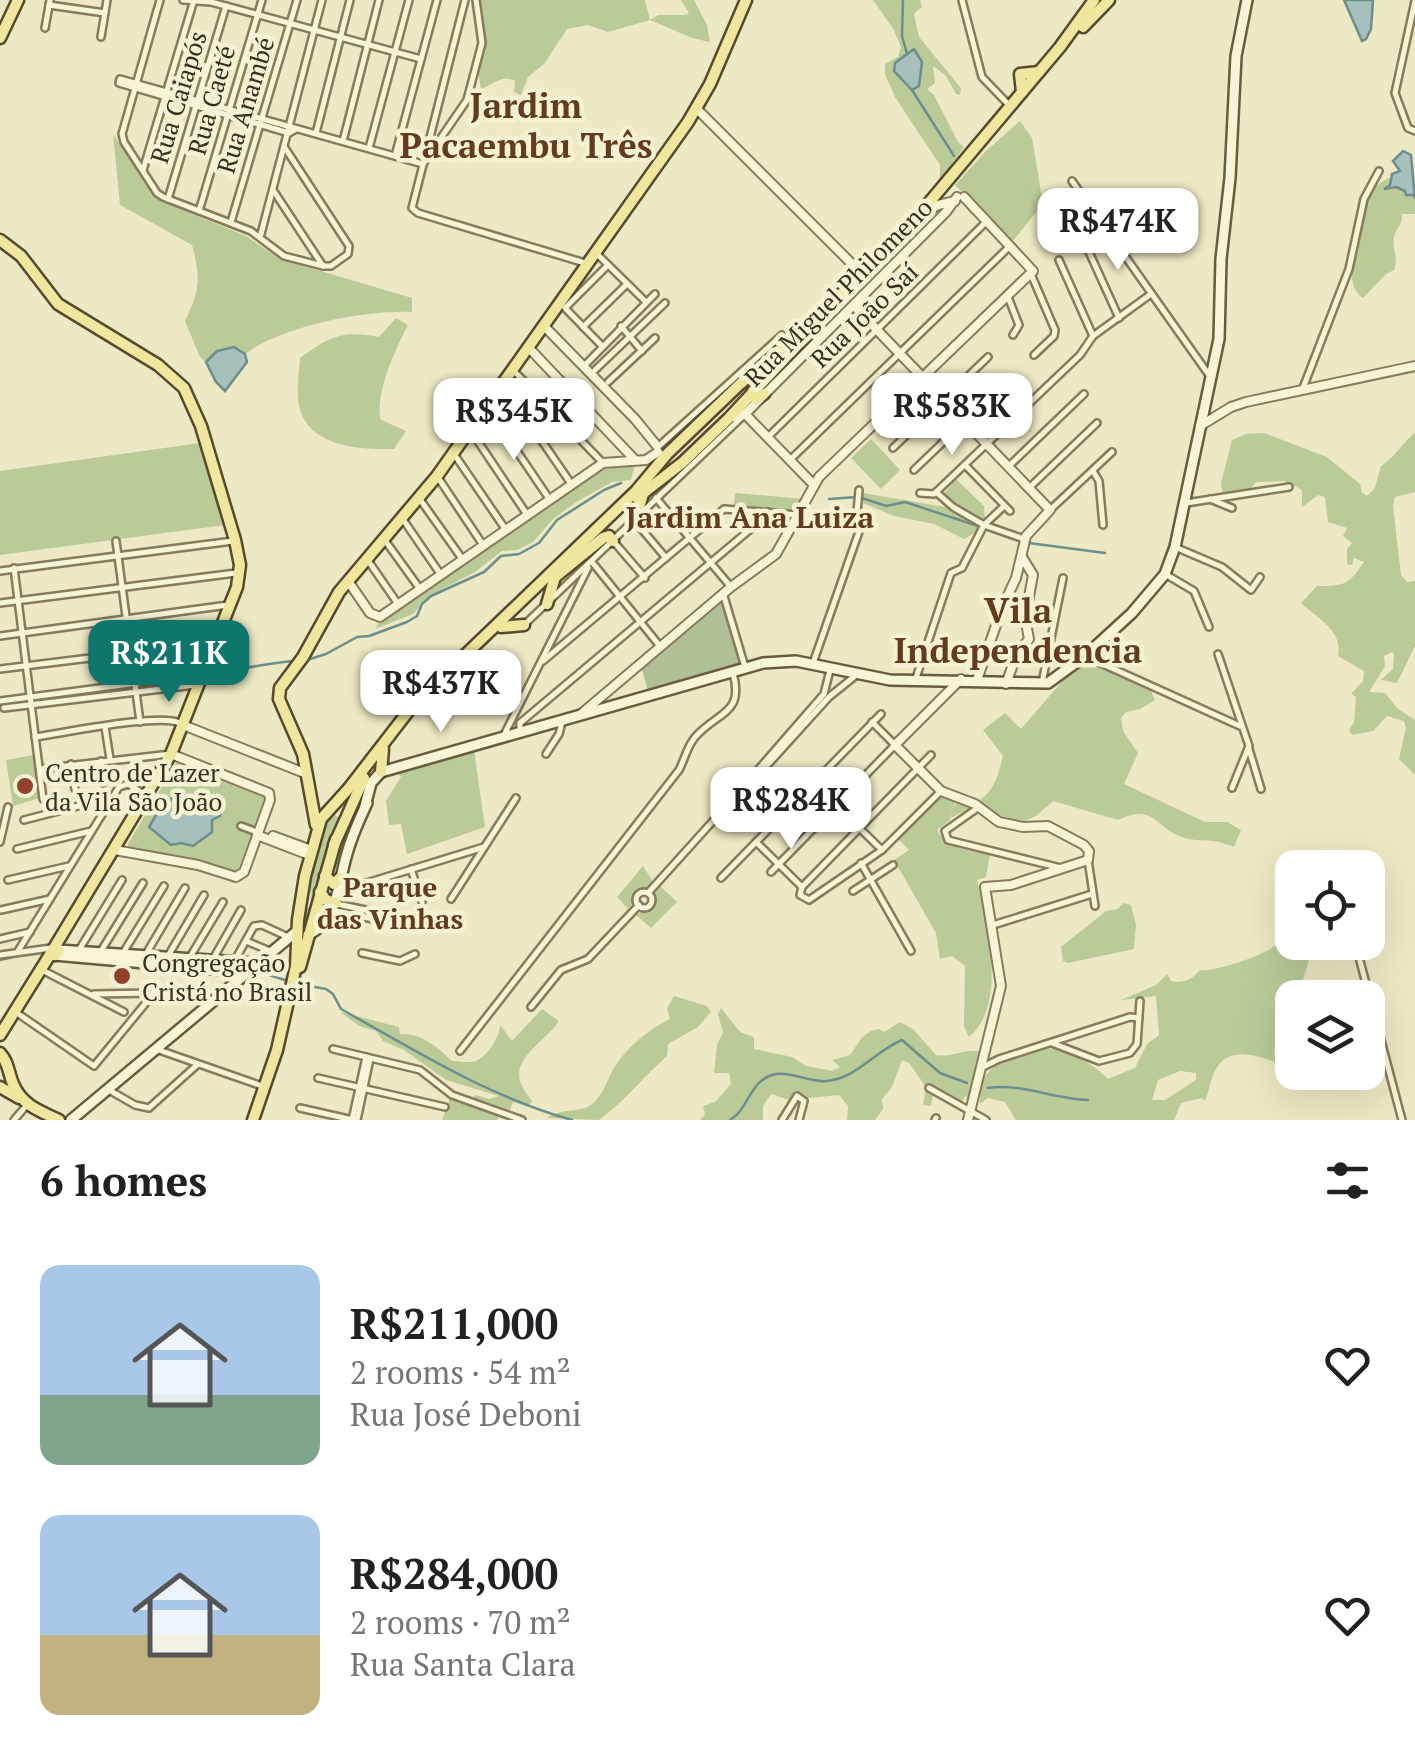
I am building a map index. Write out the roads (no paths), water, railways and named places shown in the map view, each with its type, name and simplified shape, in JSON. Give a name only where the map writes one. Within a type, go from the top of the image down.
[{"type":"main road","points":[[0,38],[18,0]]},
{"type":"main road","points":[[316,831],[303,754],[279,694],[348,581],[438,476],[562,306],[697,109],[746,0]]},
{"type":"main road","points":[[245,1120],[255,1116],[267,1088],[297,969],[295,940],[310,852],[321,819],[414,698],[450,660],[650,475],[659,451],[744,399],[906,230],[1022,92],[1020,74],[1038,72],[1094,0]]},
{"type":"main road","points":[[334,845],[362,781],[417,707],[643,493],[680,465],[927,212],[955,196],[1092,16],[1110,0]]},
{"type":"main road","points":[[311,934],[320,892],[334,881],[372,782],[383,774],[503,738],[520,727],[562,720],[773,662],[814,663],[915,681],[1053,682],[1132,613],[1164,574],[1176,547],[1219,339],[1221,259],[1238,38],[1247,0]]},
{"type":"main road","points":[[0,240],[22,256],[58,304],[158,365],[184,388],[201,426],[236,540],[239,573],[231,604],[171,754],[54,953],[0,1035]]},
{"type":"main road","points":[[659,451],[668,462],[680,465]]},
{"type":"main road","points":[[635,518],[643,493]]},
{"type":"main road","points":[[547,604],[555,577],[604,538],[609,536],[613,541]]},
{"type":"main road","points":[[501,627],[524,625]]},
{"type":"main road","points":[[383,749],[383,774]]},
{"type":"main road","points":[[71,1120],[247,968],[270,952],[311,934],[332,905],[334,845],[342,811],[313,803]]},
{"type":"main road","points":[[320,892],[332,905]]},
{"type":"main road","points":[[54,953],[80,950],[213,958],[247,968]]},
{"type":"main road","points":[[54,953],[236,971],[247,968]]},
{"type":"main road","points":[[0,1053],[6,1060],[6,1087],[24,1102],[59,1120]]},
{"type":"main road","points":[[24,1102],[37,1120]]},
{"type":"street","points":[[100,37],[107,0]]},
{"type":"street","points":[[160,0],[122,134],[156,193],[261,235],[284,256],[330,266],[350,250],[285,148]]},
{"type":"street","points":[[183,0],[226,6],[421,60]]},
{"type":"street","points":[[143,172],[194,0]]},
{"type":"street","name":"Rua Caeté","points":[[199,211],[262,0]]},
{"type":"street","name":"Rua Anambé","points":[[231,222],[298,0]]},
{"type":"street","points":[[261,235],[292,130],[322,0]]},
{"type":"street","points":[[316,132],[350,0]]},
{"type":"street","points":[[343,140],[379,0]]},
{"type":"street","points":[[369,148],[409,0]]},
{"type":"street","points":[[395,156],[437,0]]},
{"type":"street","points":[[962,0],[982,77],[1010,106]]},
{"type":"street","points":[[423,164],[466,100],[482,43],[476,1],[465,1],[423,164],[412,208],[418,214],[588,264]]},
{"type":"street","points":[[1415,1],[1396,93],[1408,128],[1415,131]]},
{"type":"street","points":[[45,28],[49,2],[105,14]]},
{"type":"street","name":"Rua Caiapós","points":[[168,200],[226,6]]},
{"type":"street","points":[[135,85],[423,164]]},
{"type":"street","points":[[697,109],[862,274]]},
{"type":"street","points":[[1302,391],[1348,269],[1364,198],[1379,171]]},
{"type":"street","points":[[1072,181],[1211,378]]},
{"type":"street","points":[[273,190],[323,266]]},
{"type":"street","points":[[955,196],[987,221],[1032,273],[1055,330],[1054,336],[1034,355]]},
{"type":"street","name":"Rua Miguel Philomeno","points":[[744,399],[855,307],[955,196]]},
{"type":"street","name":"Rua João Saí","points":[[768,438],[987,221]]},
{"type":"street","points":[[1085,242],[1119,318]]},
{"type":"street","points":[[789,460],[1012,246]]},
{"type":"street","points":[[596,253],[646,302]]},
{"type":"street","points":[[1059,260],[1093,336]]},
{"type":"street","points":[[602,346],[562,306],[608,265]]},
{"type":"street","points":[[591,709],[660,646],[776,554],[814,485],[1032,273]]},
{"type":"street","points":[[583,327],[627,284]]},
{"type":"street","points":[[584,366],[655,294]]},
{"type":"street","points":[[920,494],[931,496],[936,492],[1080,354],[1093,336],[1151,294]]},
{"type":"street","points":[[1008,296],[1019,325],[1013,335]]},
{"type":"street","points":[[595,370],[665,303]]},
{"type":"street","points":[[855,307],[1050,510]]},
{"type":"street","points":[[348,581],[375,617],[603,463],[635,460],[659,451],[544,326]]},
{"type":"street","points":[[620,328],[642,350]]},
{"type":"street","points":[[524,625],[656,498],[744,399],[782,335]]},
{"type":"street","points":[[608,382],[655,338]]},
{"type":"street","points":[[528,348],[635,460]]},
{"type":"street","points":[[893,448],[988,356]]},
{"type":"street","points":[[1200,426],[1230,408],[1415,366]]},
{"type":"street","points":[[513,370],[603,463]]},
{"type":"street","points":[[914,470],[1010,378]]},
{"type":"street","points":[[503,384],[572,484]]},
{"type":"street","points":[[1009,466],[1084,394]]},
{"type":"street","points":[[744,399],[768,438],[814,485]]},
{"type":"street","points":[[487,407],[550,500]]},
{"type":"street","points":[[1030,488],[1097,423]]},
{"type":"street","points":[[470,430],[528,516]]},
{"type":"street","points":[[977,680],[1025,540],[1050,510],[1112,452]]},
{"type":"street","points":[[454,454],[507,531]]},
{"type":"street","points":[[965,465],[1010,512]]},
{"type":"street","points":[[1093,470],[1099,481],[1103,525]]},
{"type":"street","points":[[438,476],[484,546]]},
{"type":"street","points":[[1183,504],[1289,487]]},
{"type":"street","points":[[814,663],[861,526],[858,490]]},
{"type":"street","points":[[936,492],[982,529],[1008,531],[1025,540]]},
{"type":"street","points":[[419,498],[463,560]]},
{"type":"street","points":[[656,498],[711,563],[727,590],[745,668]]},
{"type":"street","points":[[1207,498],[1232,508]]},
{"type":"street","points":[[915,681],[951,573],[964,565],[982,529],[1004,506]]},
{"type":"street","points":[[543,661],[727,507],[799,515]]},
{"type":"street","points":[[514,715],[520,727],[768,512]]},
{"type":"street","points":[[402,518],[441,575]]},
{"type":"street","points":[[635,518],[666,558]]},
{"type":"street","points":[[384,539],[420,589]]},
{"type":"street","points":[[0,570],[236,540]]},
{"type":"street","points":[[116,541],[140,722]]},
{"type":"street","points":[[613,541],[645,578]]},
{"type":"street","points":[[1176,547],[1222,567],[1249,590],[1260,577]]},
{"type":"street","points":[[1006,684],[1016,656],[1028,639],[1024,618],[1034,575],[1022,557]]},
{"type":"street","points":[[367,559],[398,604]]},
{"type":"street","points":[[591,564],[660,646]]},
{"type":"street","points":[[503,738],[591,564]]},
{"type":"street","points":[[14,568],[43,800]]},
{"type":"street","points":[[0,602],[239,573]]},
{"type":"street","points":[[1164,574],[1194,591],[1209,627]]},
{"type":"street","points":[[1042,683],[1063,578]]},
{"type":"street","points":[[571,582],[580,587]]},
{"type":"street","points":[[0,636],[231,604]]},
{"type":"street","points":[[553,641],[561,646]]},
{"type":"street","points":[[0,669],[129,650],[215,643]]},
{"type":"street","points":[[1218,654],[1260,790]]},
{"type":"street","points":[[1085,656],[1242,727]]},
{"type":"street","points":[[752,780],[824,694],[836,668],[844,676],[840,687]]},
{"type":"street","points":[[460,1051],[679,770],[694,738],[734,704],[737,686],[733,671]]},
{"type":"street","points":[[531,1007],[561,970],[588,959],[639,905],[639,894],[648,893],[740,791],[740,781],[752,780],[840,687],[852,676],[861,674]]},
{"type":"street","points":[[4,708],[134,683],[200,679]]},
{"type":"street","points":[[0,701],[136,691],[200,679]]},
{"type":"street","points":[[771,872],[962,679]]},
{"type":"street","points":[[949,691],[950,680]]},
{"type":"street","points":[[721,878],[881,714]]},
{"type":"street","points":[[35,736],[172,720],[306,772]]},
{"type":"street","points":[[546,754],[560,734],[562,720]]},
{"type":"street","points":[[872,722],[940,791],[979,807],[999,822],[1044,824],[1082,844],[1088,851],[1095,906]]},
{"type":"street","points":[[106,727],[110,759]]},
{"type":"street","points":[[1232,788],[1248,746]]},
{"type":"street","points":[[40,768],[171,754],[270,792],[244,872],[236,878],[198,865],[115,850]]},
{"type":"street","points":[[931,756],[802,887],[800,896],[809,900],[882,850],[940,791]]},
{"type":"street","points":[[101,760],[103,782]]},
{"type":"street","points":[[71,764],[75,789]]},
{"type":"street","points":[[740,791],[751,793],[752,780]]},
{"type":"street","points":[[814,783],[882,850]]},
{"type":"street","points":[[18,951],[119,787],[128,784],[148,796]]},
{"type":"street","points":[[24,820],[112,798]]},
{"type":"street","points":[[452,899],[516,798]]},
{"type":"street","points":[[0,842],[8,807]]},
{"type":"street","points":[[979,807],[945,830],[948,840],[1046,869],[1088,860]]},
{"type":"street","points":[[241,826],[310,852]]},
{"type":"street","points":[[16,848],[91,831]]},
{"type":"street","points":[[756,842],[802,887]]},
{"type":"street","points":[[334,881],[347,889],[484,847]]},
{"type":"street","points":[[860,863],[911,950]]},
{"type":"street","points":[[853,891],[893,864]]},
{"type":"street","points":[[8,880],[70,866]]},
{"type":"street","points":[[411,869],[422,902]]},
{"type":"street","points":[[969,1116],[1001,986],[986,888],[1012,885],[1046,869]]},
{"type":"street","points":[[80,950],[122,880]]},
{"type":"street","points":[[101,951],[143,883]]},
{"type":"street","points":[[123,953],[164,886]]},
{"type":"street","points":[[146,954],[185,888]]},
{"type":"street","points":[[639,905],[650,905],[652,898],[648,893]]},
{"type":"street","points":[[993,925],[1092,894]]},
{"type":"street","points":[[168,956],[204,895]]},
{"type":"street","points":[[0,910],[50,899]]},
{"type":"street","points":[[190,957],[224,902]]},
{"type":"street","points":[[332,905],[406,923]]},
{"type":"street","points":[[213,958],[241,910]]},
{"type":"street","points":[[247,968],[246,940],[258,925],[295,940]]},
{"type":"street","points":[[0,939],[30,932]]},
{"type":"street","points":[[246,940],[270,952]]},
{"type":"street","points":[[0,955],[18,951],[54,953],[91,994],[124,1012]]},
{"type":"street","points":[[362,953],[400,962],[416,954]]},
{"type":"street","points":[[1360,960],[1402,1120]]},
{"type":"street","points":[[16,1012],[94,1066],[154,994],[91,994]]},
{"type":"street","points":[[1050,1042],[1103,1061],[1134,1049],[1140,1000]]},
{"type":"street","points":[[986,1057],[998,1058],[1130,1017],[1139,1018]]},
{"type":"street","points":[[156,1049],[267,1088]]},
{"type":"street","points":[[333,1050],[420,1070],[452,1095],[522,1120]]},
{"type":"street","points":[[300,1108],[354,1120],[368,1058]]},
{"type":"street","points":[[109,1090],[142,1109],[149,1108],[198,1064]]},
{"type":"street","points":[[318,1078],[445,1107]]},
{"type":"street","points":[[930,1088],[969,1116],[986,1120]]},
{"type":"street","points":[[782,1120],[794,1098],[804,1101],[799,1120]]},
{"type":"street","points":[[14,1120],[24,1102]]},
{"type":"water","points":[[1344,0],[1373,0],[1371,29],[1362,41]]},
{"type":"water","points":[[914,49],[922,62],[919,86],[912,90],[894,71],[895,63]]},
{"type":"water","points":[[1403,151],[1411,155],[1415,198],[1396,187],[1384,189],[1390,185],[1392,174],[1400,171],[1393,161]]},
{"type":"water","points":[[234,347],[245,354],[247,362],[225,391],[206,362],[217,351]]},
{"type":"water","points":[[178,793],[192,810],[222,809],[220,816],[212,820],[212,832],[193,846],[171,845],[149,827],[159,810]]},
{"type":"waterway","points":[[903,0],[902,36],[907,54]]},
{"type":"waterway","points":[[912,90],[954,156]]},
{"type":"waterway","points":[[307,660],[357,637],[407,622],[417,616],[431,596],[484,572],[501,556],[519,554],[539,543],[557,520],[621,483]]},
{"type":"waterway","points":[[829,499],[856,497]]},
{"type":"waterway","points":[[862,498],[886,506],[905,502],[1011,537]]},
{"type":"waterway","points":[[1029,543],[1105,553]]},
{"type":"waterway","points":[[209,675],[294,661]]},
{"type":"waterway","points":[[137,686],[184,680]]},
{"type":"waterway","points":[[37,699],[131,687]]},
{"type":"waterway","points":[[0,704],[25,700]]},
{"type":"waterway","points":[[0,960],[31,953]]},
{"type":"waterway","points":[[253,970],[288,981]]},
{"type":"waterway","points":[[298,984],[326,989],[341,1009],[454,1072],[511,1099],[572,1120]]},
{"type":"waterway","points":[[730,1120],[765,1078],[779,1074],[820,1081],[838,1079],[902,1040],[940,1073],[967,1083]]},
{"type":"waterway","points":[[988,1088],[1088,1100]]},
{"type":"place","name":"Centro de Lazer da Vila São João","points":[[25,786]]},
{"type":"place","name":"Congregação Cristá no Brasil","points":[[122,976]]},
{"type":"district","name":"Jardim Pacaembu Três","points":[[526,125]]},
{"type":"district","name":"Jardim Ana Luiza","points":[[750,517]]},
{"type":"district","name":"Vila Independencia","points":[[1018,630]]},
{"type":"district","name":"Parque das Vinhas","points":[[390,902]]}]
